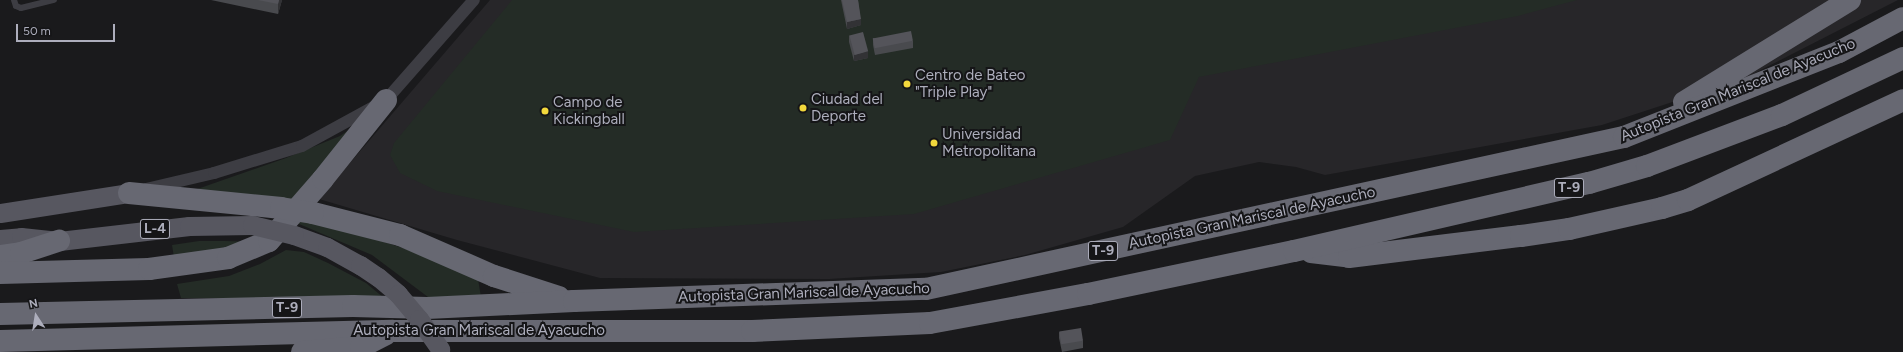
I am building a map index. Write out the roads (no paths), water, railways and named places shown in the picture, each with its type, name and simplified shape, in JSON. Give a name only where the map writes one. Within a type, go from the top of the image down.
[{"type":"highway","points":[[1624,137],[1850,0]]},
{"type":"highway","name":"Autopista Gran Mariscal de Ayacucho","points":[[0,314],[352,306],[427,308],[574,301],[926,290],[1624,137],[1839,52],[1903,18]]},
{"type":"highway","name":"Autopista Gran Mariscal de Ayacucho","points":[[0,341],[393,331],[752,331],[930,323],[1088,294],[1294,250],[1589,183],[1647,166],[1782,115],[1903,58]]},
{"type":"highway","points":[[0,273],[149,269],[228,258],[269,241],[323,179],[386,100]]},
{"type":"highway","points":[[1294,250],[1349,256],[1400,251],[1569,229],[1662,208],[1688,200],[1903,100]]},
{"type":"highway","points":[[129,193],[281,208],[313,213],[400,235],[494,276],[574,301]]},
{"type":"highway","points":[[0,256],[21,253],[59,241]]},
{"type":"highway","points":[[302,352],[361,347],[393,331]]},
{"type":"main road","points":[[0,213],[129,193]]},
{"type":"main road","name":"L-4","points":[[0,239],[21,238],[59,241],[181,227],[252,225],[294,235],[327,247],[360,265],[378,277],[398,294],[419,319],[441,350]]},
{"type":"street","points":[[129,193],[214,173],[302,146],[386,100],[474,0]]},
{"type":"lane","points":[[14,0],[16,6],[21,8],[54,0]]},
{"type":"place","name":"Centro de Bateo \"Triple Play\"","points":[[907,84]]},
{"type":"place","name":"Ciudad del Deporte","points":[[803,108]]},
{"type":"place","name":"Campo de Kickingball","points":[[545,111]]},
{"type":"place","name":"Universidad Metropolitana","points":[[934,143]]}]
